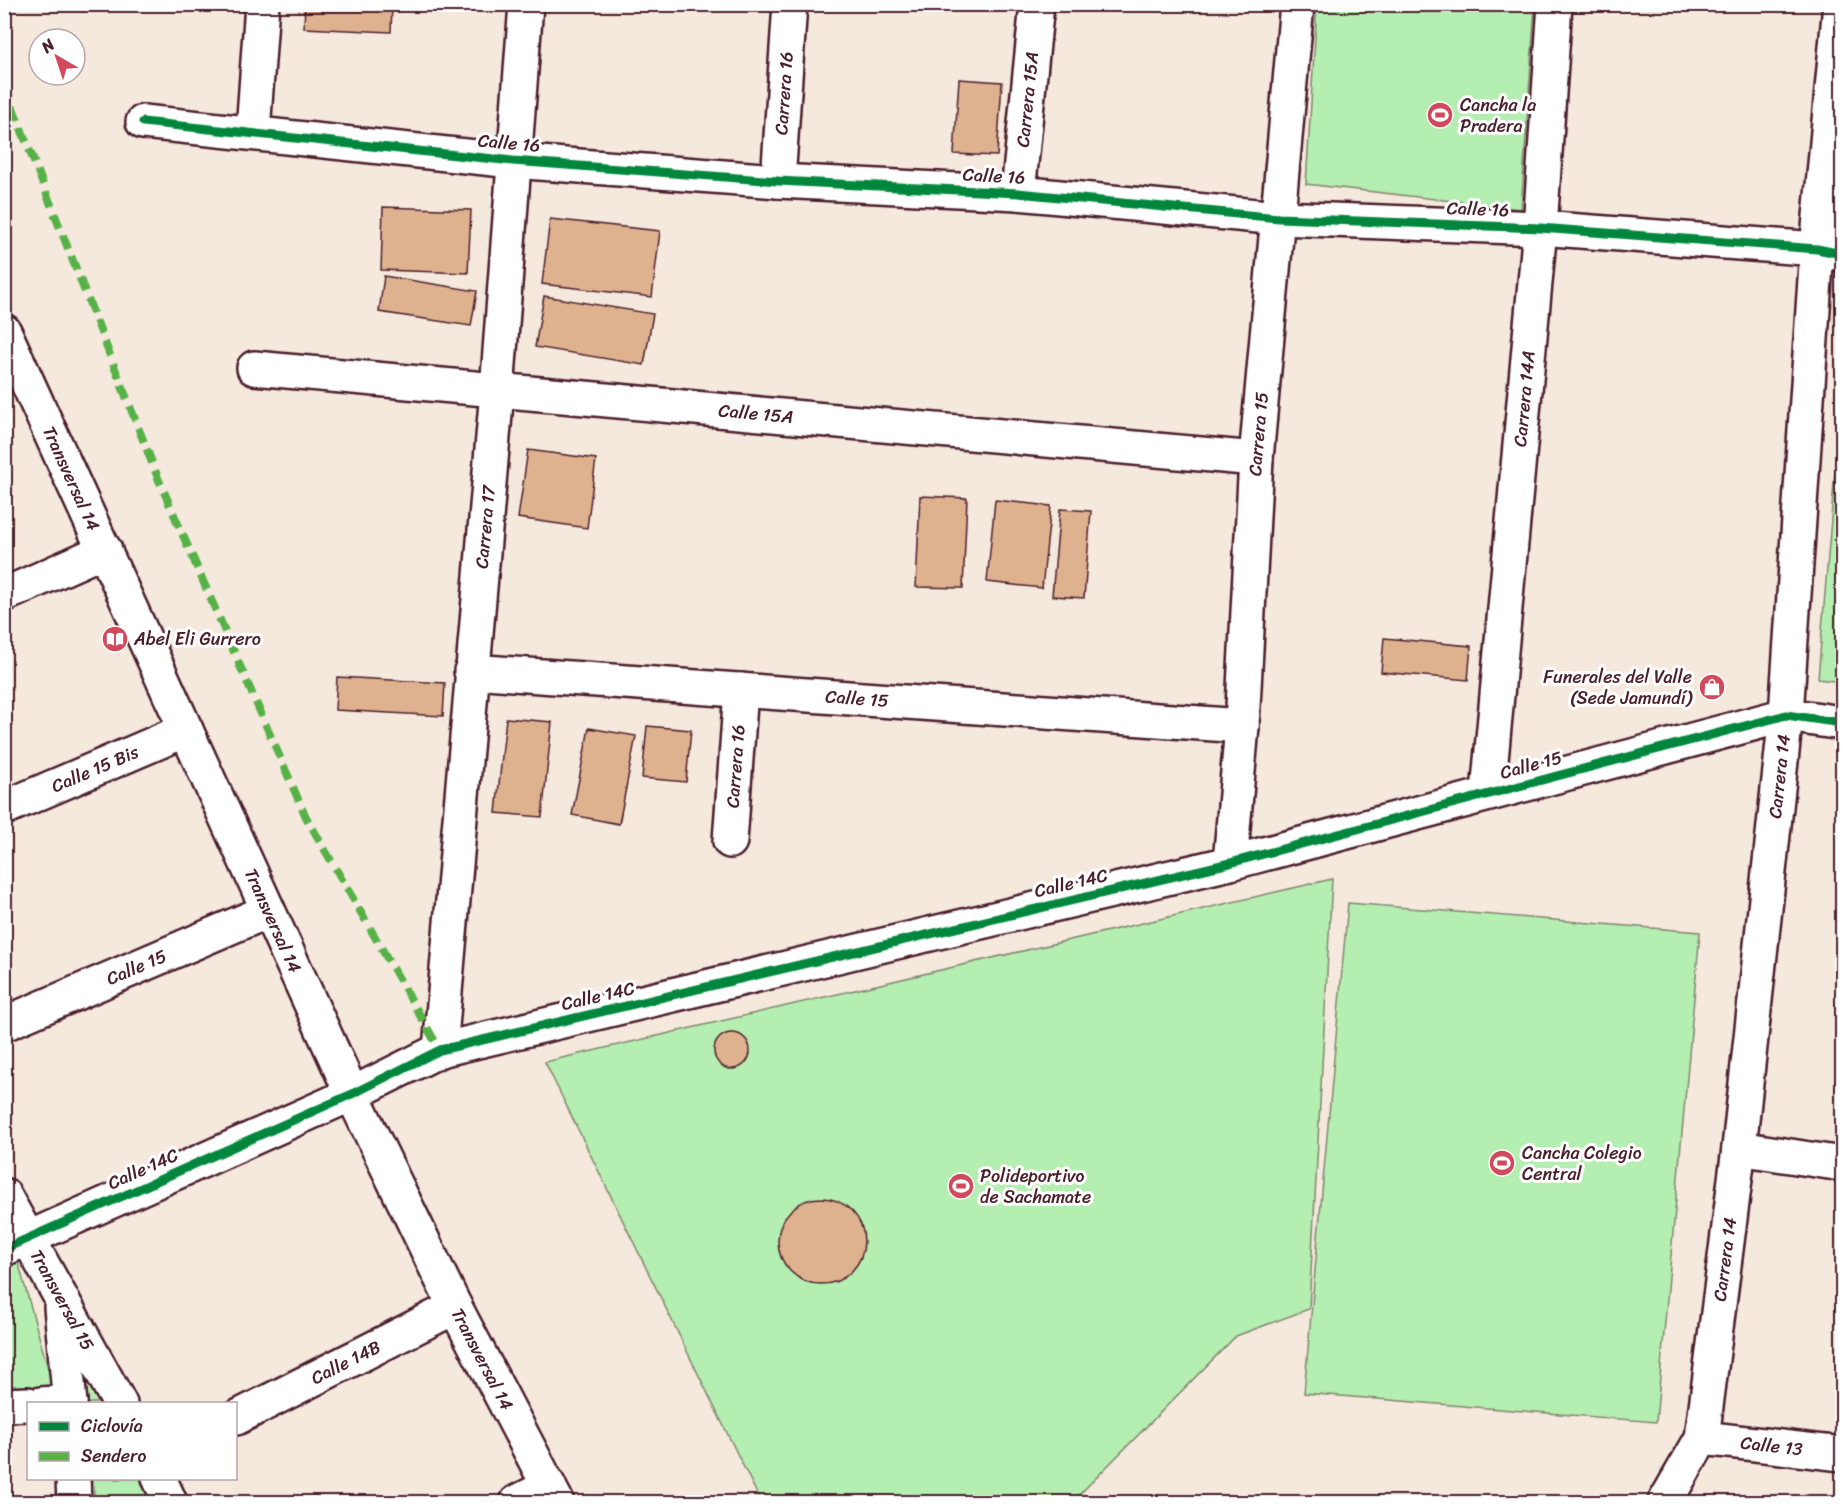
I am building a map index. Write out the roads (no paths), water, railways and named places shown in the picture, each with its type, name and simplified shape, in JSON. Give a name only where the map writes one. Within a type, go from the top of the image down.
[{"type":"street","points":[[253,132],[262,4]]},
{"type":"street","name":"Carrera 17","points":[[440,1050],[471,670],[497,391],[526,4]]},
{"type":"street","name":"Carrera 16","points":[[778,181],[790,4]]},
{"type":"street","name":"Carrera 15A","points":[[1018,193],[1037,4]]},
{"type":"street","name":"Carrera 15","points":[[1230,863],[1242,726],[1256,459],[1297,4]]},
{"type":"street","name":"Carrera 14A","points":[[1488,793],[1540,228],[1555,4]]},
{"type":"street","name":"Carrera 14","points":[[1665,1503],[1702,1438],[1739,1148],[1786,715],[1830,251],[1840,4]]},
{"type":"street","name":"Calle 16","points":[[143,122],[513,161],[778,181],[1018,193],[1279,218],[1540,228],[1830,251]]},
{"type":"street","name":"Transversal 14","points":[[4,331],[352,1094],[455,1307],[553,1494]]},
{"type":"street","name":"Calle 15A","points":[[254,368],[1256,459]]},
{"type":"street","points":[[4,595],[105,550]]},
{"type":"street","name":"Calle 15","points":[[471,670],[1242,726]]},
{"type":"street","name":"Carrera 16","points":[[730,841],[741,690]]},
{"type":"street","name":"Calle 15","points":[[1230,863],[1786,715],[1842,723]]},
{"type":"street","name":"Calle 15 Bis","points":[[4,808],[186,730]]},
{"type":"street","name":"Calle 14C","points":[[17,1244],[352,1094],[440,1050],[1230,863]]},
{"type":"street","name":"Calle 15","points":[[4,1024],[268,910]]},
{"type":"street","points":[[1739,1148],[1842,1164]]},
{"type":"street","name":"Transversal 15","points":[[4,1195],[17,1244],[60,1293],[119,1402]]},
{"type":"street","points":[[60,1293],[60,1402]]},
{"type":"street","name":"Calle 14B","points":[[237,1417],[455,1307]]},
{"type":"street","points":[[4,1405],[27,1404]]},
{"type":"street","name":"Calle 13","points":[[1702,1438],[1842,1454]]},
{"type":"street","points":[[73,1480],[74,1503]]},
{"type":"street","points":[[159,1480],[170,1503]]},
{"type":"street","points":[[517,1503],[553,1494]]},
{"type":"place","name":"Cancha la Pradera","points":[[1440,115]]},
{"type":"place","name":"Abel Eli Gurrero","points":[[115,639]]},
{"type":"place","name":"Funerales del Valle (Sede Jamundí)","points":[[1712,687]]},
{"type":"place","name":"Cancha Colegio Central","points":[[1502,1163]]},
{"type":"place","name":"Polideportivo de Sachamate","points":[[961,1186]]}]
